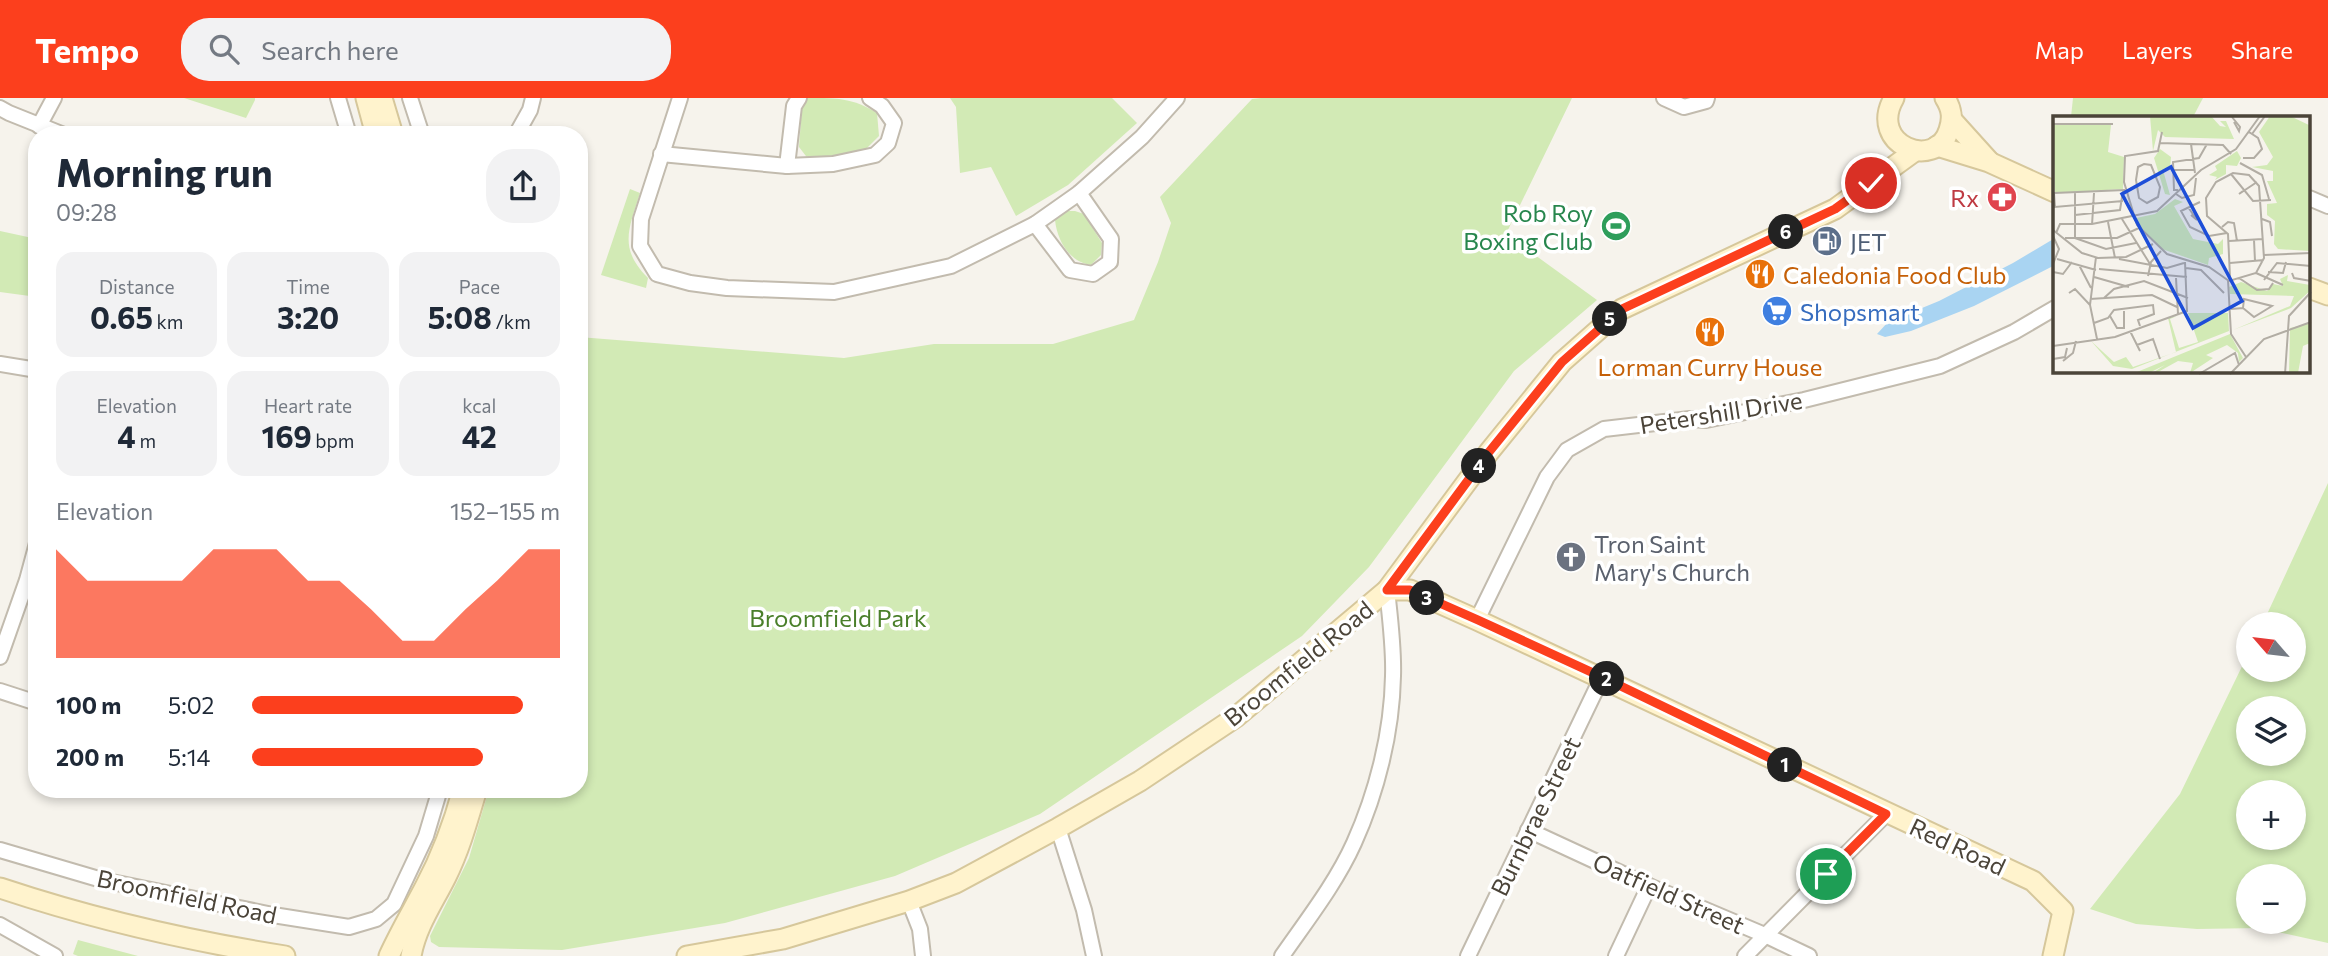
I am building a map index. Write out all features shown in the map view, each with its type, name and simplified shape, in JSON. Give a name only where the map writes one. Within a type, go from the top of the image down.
[{"type":"street","points":[[0,108],[39,126],[54,98]]},
{"type":"street","points":[[338,98],[346,126]]},
{"type":"street","points":[[366,98],[374,126]]},
{"type":"street","points":[[382,98],[390,126]]},
{"type":"street","points":[[410,98],[419,126]]},
{"type":"street","points":[[521,126],[533,98]]},
{"type":"street","points":[[680,98],[641,219],[640,246],[657,274],[690,283],[727,288],[834,292],[951,266],[1035,224],[1079,193],[1142,137],[1177,98]]},
{"type":"street","points":[[787,166],[794,106],[799,98]]},
{"type":"street","points":[[661,154],[787,166],[833,164],[875,155],[888,143],[894,123],[882,106],[870,98]]},
{"type":"street","points":[[1664,98],[1684,107],[1706,101],[1707,98]]},
{"type":"street","points":[[1889,101],[1887,121],[1891,134],[1903,147],[1915,151],[1937,146],[1948,135],[1952,120],[1950,106],[1945,98]]},
{"type":"street","points":[[1952,120],[1989,162]]},
{"type":"street","points":[[1877,178],[1891,134]]},
{"type":"street","points":[[1937,146],[1989,162],[2053,191]]},
{"type":"street","name":"Broomfield Road","points":[[687,956],[783,939],[909,901],[956,883],[1140,781],[1236,717],[1387,590],[1489,452],[1562,362],[1622,309],[1835,209],[1915,151]]},
{"type":"street","points":[[1035,224],[1070,270],[1093,274],[1110,262],[1111,239],[1079,193]]},
{"type":"street","points":[[2310,198],[2328,206]]},
{"type":"street","points":[[2310,288],[2328,295]]},
{"type":"street","name":"Petershill Drive","points":[[1478,620],[1546,477],[1567,450],[1604,429],[1690,419],[1706,420],[1804,400],[1940,366],[2014,332],[2053,309]]},
{"type":"street","points":[[0,364],[28,369]]},
{"type":"street","points":[[0,657],[28,576]]},
{"type":"street","points":[[1282,956],[1333,882],[1354,842],[1375,786],[1388,733],[1393,676],[1387,590]]},
{"type":"street","name":"Red Road","points":[[1387,590],[1410,590],[1478,620],[2032,881],[2063,911],[2053,956]]},
{"type":"street","name":"Burnbrae Street","points":[[1468,956],[1602,677]]},
{"type":"street","points":[[0,691],[28,700]]},
{"type":"street","name":"Broomfield Road","points":[[0,850],[103,880],[273,915],[349,927],[376,919],[394,904],[426,836],[437,798]]},
{"type":"street","points":[[389,956],[426,885],[460,798]]},
{"type":"street","points":[[411,956],[414,942],[464,834],[474,798]]},
{"type":"street","points":[[1745,956],[1886,814]]},
{"type":"street","points":[[1058,828],[1084,910],[1094,956]]},
{"type":"street","name":"Oatfield Street","points":[[1528,830],[1809,956]]},
{"type":"street","points":[[1616,956],[1648,886]]},
{"type":"street","name":"Broomfield Road","points":[[0,888],[54,906],[170,935],[285,956]]},
{"type":"street","points":[[909,901],[920,929],[923,956]]},
{"type":"street","points":[[0,925],[55,956]]},
{"type":"green space","points":[[184,98],[255,98],[255,100],[246,118]]},
{"type":"green space","points":[[808,98],[845,100],[868,108],[877,113],[879,136],[864,151],[809,160],[799,147],[802,106]]},
{"type":"green space","points":[[950,98],[1112,98],[1137,123],[1068,185],[1016,216],[991,167],[960,173],[956,107]]},
{"type":"green space","name":"Broomfield Park","points":[[1572,98],[1506,234],[1597,300],[1514,371],[1369,567],[1302,636],[1040,814],[895,876],[725,923],[562,950],[439,947],[431,942],[430,936],[469,858],[486,798],[588,798],[588,338],[844,358],[934,344],[1053,344],[1134,320],[1171,223],[1160,197],[1252,99]]},
{"type":"green space","points":[[2073,98],[2203,98],[2194,116],[2071,116]]},
{"type":"green space","points":[[630,189],[640,193],[630,228],[629,247],[648,278],[646,288],[601,275]]},
{"type":"green space","points":[[1063,211],[1084,214],[1102,243],[1101,255],[1091,265],[1076,260],[1061,242],[1055,220]]},
{"type":"green space","points":[[0,231],[28,237],[28,296],[0,292]]},
{"type":"green space","points":[[2328,483],[2328,943],[2287,934],[2306,934],[2306,864],[2236,864],[2236,928],[2197,929],[2136,924],[2090,909],[2180,794],[2236,679],[2236,682],[2306,682],[2306,612],[2268,612]]},
{"type":"green space","points":[[78,940],[138,956],[78,956],[73,954]]},
{"type":"water","points":[[2053,239],[2053,266],[1974,306],[1911,331],[1885,337],[1877,334],[1888,322],[1939,301]]},
{"type":"place","name":"Rx","points":[[2002,197]]},
{"type":"place","name":"Rob Roy Boxing Club","points":[[1616,226]]},
{"type":"place","name":"JET","points":[[1827,241]]},
{"type":"place","name":"Caledonia Food Club","points":[[1760,274]]},
{"type":"place","name":"Shopsmart","points":[[1777,311]]},
{"type":"place","name":"Lorman Curry House","points":[[1710,332]]},
{"type":"place","name":"Tron Saint Mary's Church","points":[[1571,557]]},
{"type":"route","points":[[1826,874],[1886,814],[1478,620],[1410,590],[1387,590],[1489,452],[1562,362],[1622,309],[1835,209],[1871,183]]}]
